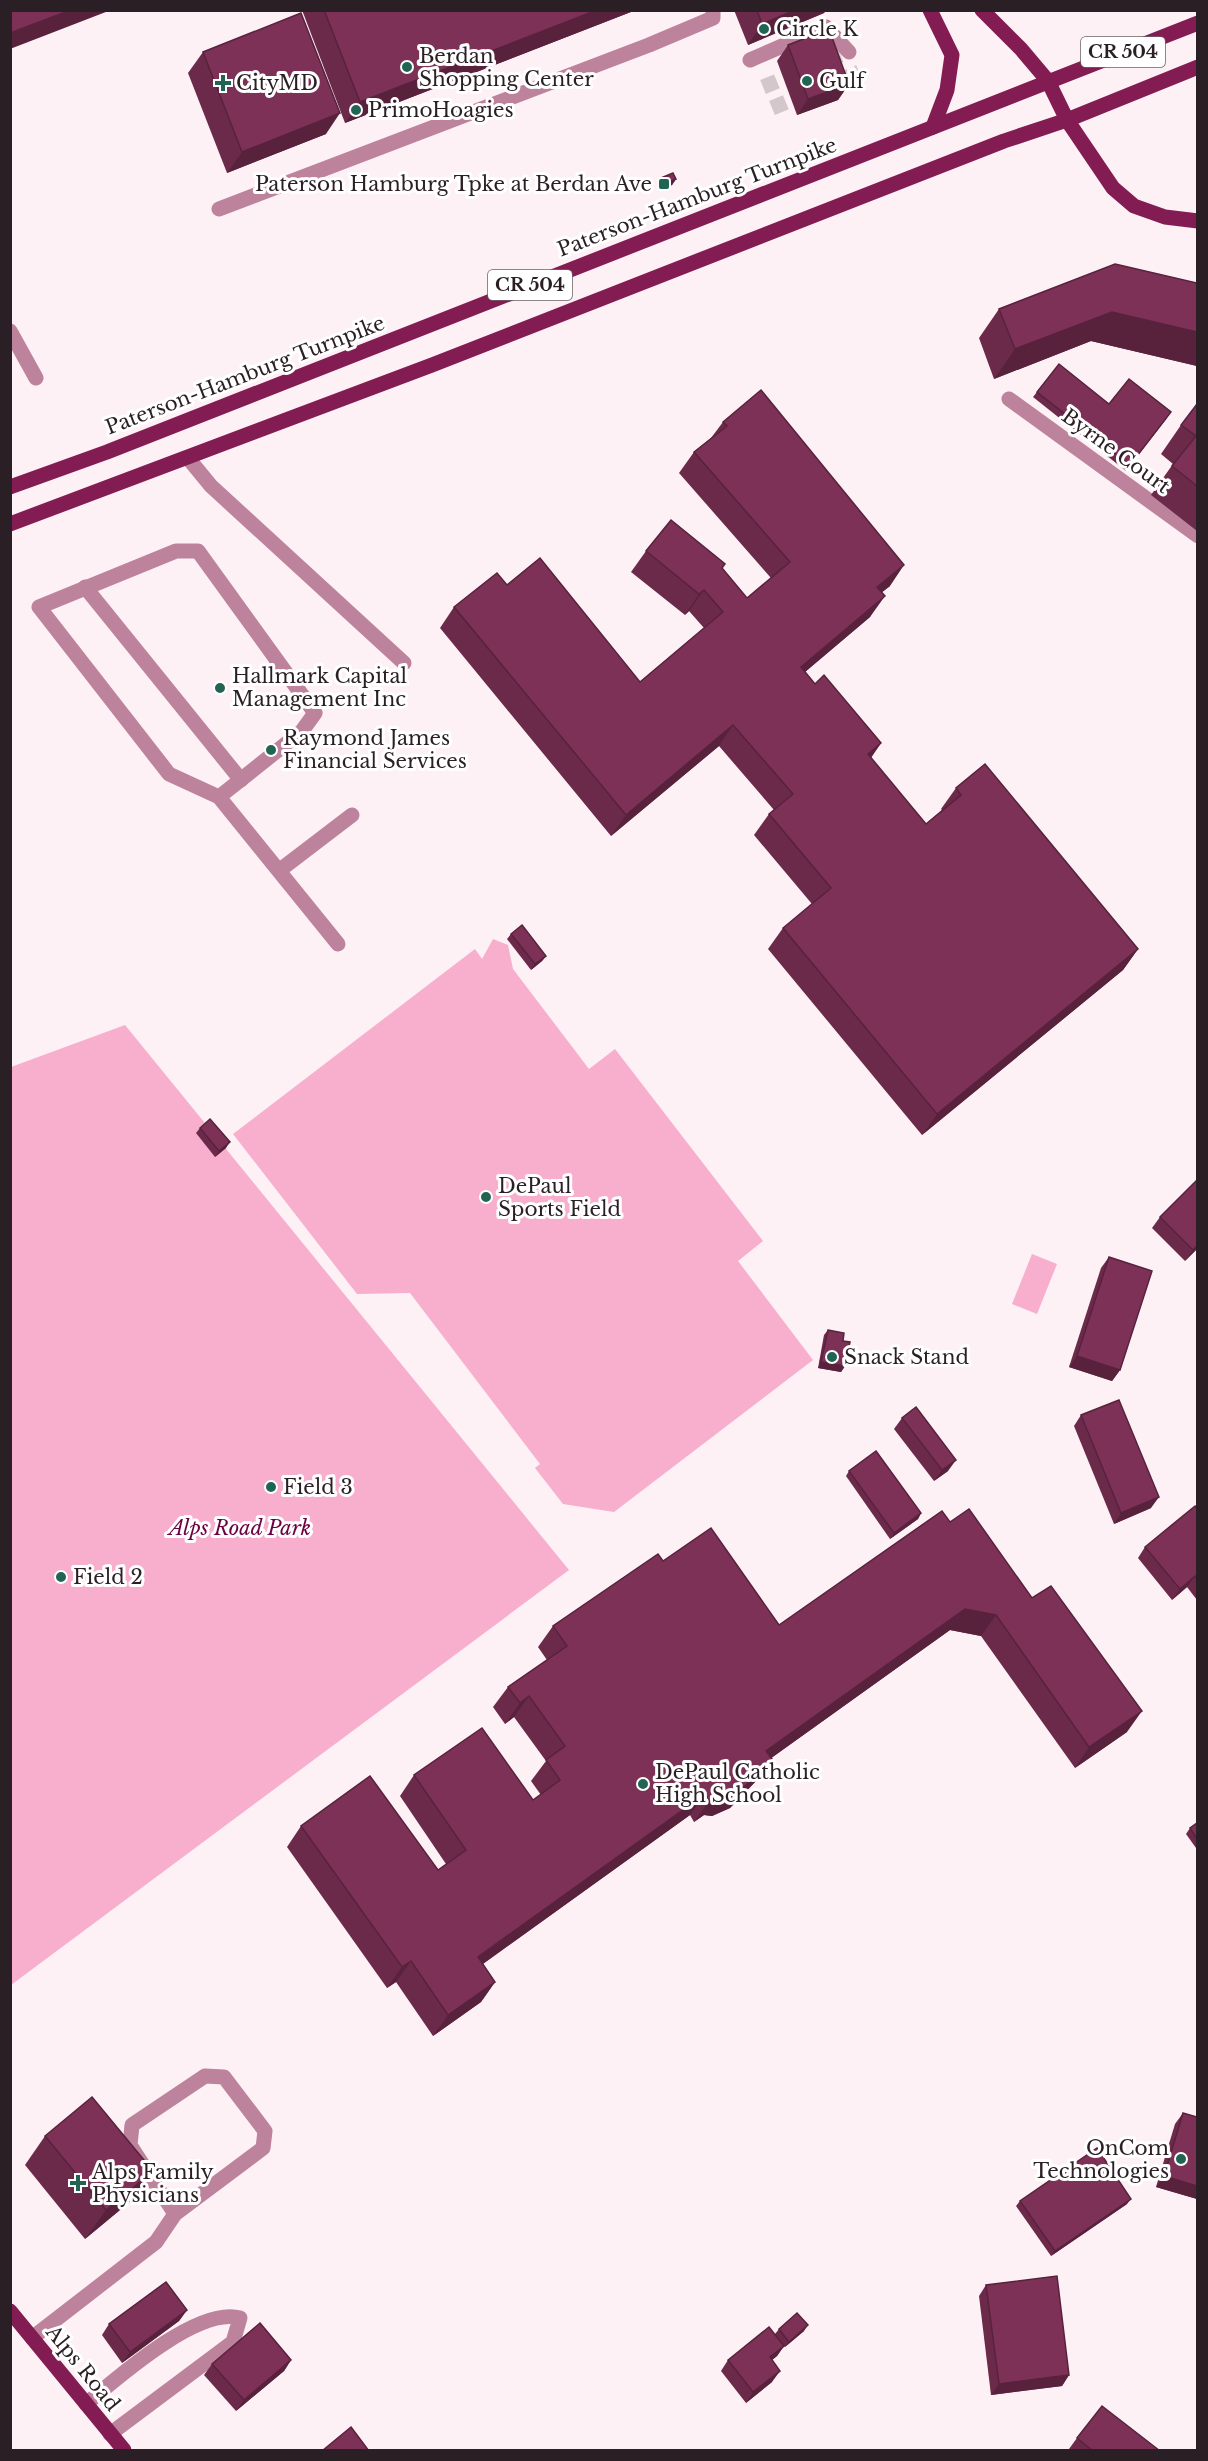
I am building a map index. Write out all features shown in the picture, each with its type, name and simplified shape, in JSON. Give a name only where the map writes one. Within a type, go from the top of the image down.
[{"type":"main road","points":[[930,10],[952,55],[947,90],[933,127]]},
{"type":"main road","points":[[982,10],[1021,49],[1048,81],[1067,120],[1113,188],[1134,206],[1165,217],[1197,221]]},
{"type":"main road","name":"Paterson-Hamburg Turnpike","points":[[10,487],[107,452],[1197,23]]},
{"type":"main road","name":"CR 504","points":[[10,524],[188,458],[993,145],[1067,120],[1197,67]]},
{"type":"main road","name":"Alps Road","points":[[10,2311],[123,2451]]},
{"type":"lane","points":[[219,209],[649,45],[713,18],[713,10]]},
{"type":"lane","points":[[750,60],[826,27],[849,52]]},
{"type":"lane","points":[[10,331],[36,378]]},
{"type":"lane","name":"Byrne Court","points":[[1009,399],[1197,536]]},
{"type":"lane","points":[[188,458],[211,486],[404,663]]},
{"type":"lane","points":[[219,797],[302,731],[315,713],[198,551],[176,551],[39,607],[169,774],[219,797],[338,944]]},
{"type":"lane","points":[[85,587],[241,780]]},
{"type":"lane","points":[[280,870],[352,815]]},
{"type":"lane","points":[[32,2338],[156,2242],[175,2214],[263,2148],[265,2131],[224,2077],[205,2076],[132,2125],[130,2145],[175,2214]]},
{"type":"lane","points":[[86,2404],[143,2357],[188,2330],[213,2319],[231,2316],[240,2318],[233,2342],[110,2434]]},
{"type":"green space","name":"DePaul Sports Field","points":[[493,939],[508,945],[513,969],[589,1069],[615,1049],[763,1241],[738,1261],[813,1360],[614,1512],[563,1504],[535,1468],[540,1464],[410,1293],[357,1294],[233,1134],[475,949],[482,959]]},
{"type":"green space","name":"Alps Road Park","points":[[125,1025],[569,1570],[11,1985],[11,1067]]},
{"type":"green space","points":[[1032,1254],[1057,1264],[1037,1314],[1012,1304]]},
{"type":"building","points":[[10,10],[71,10],[10,33]]},
{"type":"building","name":"Berdan Shopping Center","points":[[324,10],[597,10],[360,102]]},
{"type":"building","points":[[757,10],[795,10],[762,24]]},
{"type":"building","points":[[301,13],[340,113],[242,152],[203,52]]},
{"type":"building","points":[[829,29],[849,84],[808,99],[788,45]]},
{"type":"building","points":[[673,173],[676,179],[663,184],[661,178]]},
{"type":"building","points":[[1115,264],[1197,283],[1197,332],[1112,312],[1015,349],[999,309]]},
{"type":"building","points":[[1059,364],[1109,404],[1129,379],[1171,412],[1130,465],[1037,392]]},
{"type":"building","points":[[761,390],[904,565],[877,587],[885,596],[801,667],[815,684],[824,675],[881,743],[868,754],[926,824],[961,795],[956,788],[985,764],[1138,949],[937,1114],[783,928],[831,888],[769,814],[793,794],[733,725],[626,815],[454,607],[497,573],[507,585],[540,558],[640,682],[723,612],[704,590],[699,594],[646,551],[671,520],[725,564],[722,568],[747,598],[790,562],[694,452],[727,426],[723,422]]},
{"type":"building","points":[[1197,404],[1197,486],[1172,466],[1196,436],[1181,425]]},
{"type":"building","points":[[522,925],[546,956],[535,964],[511,934]]},
{"type":"building","points":[[210,1119],[230,1142],[219,1151],[200,1128]]},
{"type":"building","points":[[1197,1180],[1197,1246],[1193,1250],[1160,1217]]},
{"type":"building","points":[[1109,1257],[1152,1271],[1120,1370],[1077,1356]]},
{"type":"building","name":"Snack Stand","points":[[828,1330],[844,1333],[843,1341],[850,1342],[845,1366],[821,1362]]},
{"type":"building","points":[[1119,1400],[1159,1497],[1121,1513],[1081,1415]]},
{"type":"building","points":[[916,1407],[956,1460],[942,1470],[902,1418]]},
{"type":"building","points":[[876,1451],[921,1513],[894,1533],[849,1471]]},
{"type":"building","points":[[1195,1506],[1197,1509],[1197,1579],[1195,1576],[1180,1589],[1145,1547]]},
{"type":"building","name":"DePaul Catholic High School","points":[[969,1509],[1032,1598],[1051,1586],[1142,1711],[1089,1747],[996,1615],[965,1609],[766,1751],[772,1759],[744,1787],[727,1795],[719,1794],[709,1801],[705,1794],[478,1957],[495,1982],[448,2015],[411,1961],[402,1967],[301,1826],[370,1776],[438,1870],[466,1850],[414,1775],[482,1728],[533,1800],[560,1780],[546,1760],[565,1746],[529,1696],[520,1703],[508,1687],[567,1646],[553,1626],[658,1554],[663,1561],[711,1528],[779,1625],[942,1511],[950,1522]]},
{"type":"building","points":[[1197,1823],[1197,1839],[1190,1828]]},
{"type":"building","points":[[92,2097],[153,2171],[106,2210],[45,2136]]},
{"type":"building","name":"OnCom Technologies","points":[[1183,2113],[1197,2117],[1197,2186],[1164,2176]]},
{"type":"building","points":[[1097,2148],[1131,2199],[1055,2251],[1020,2201]]},
{"type":"building","points":[[1057,2276],[1069,2375],[999,2384],[986,2285]]},
{"type":"building","points":[[166,2282],[187,2310],[130,2352],[109,2324]]},
{"type":"building","points":[[797,2313],[808,2325],[789,2342],[779,2329]]},
{"type":"building","points":[[260,2323],[291,2360],[244,2400],[212,2364]]},
{"type":"building","points":[[769,2327],[784,2346],[770,2357],[780,2371],[753,2392],[728,2360]]},
{"type":"building","points":[[1102,2406],[1160,2451],[1093,2451],[1077,2438]]},
{"type":"building","points":[[351,2427],[369,2451],[322,2451]]},
{"type":"tunnel","points":[[763,87],[849,52]]},
{"type":"tunnel","points":[[772,108],[859,72]]},
{"type":"place","name":"Circle K","points":[[764,29]]},
{"type":"place","name":"Berdan Shopping Center","points":[[407,67]]},
{"type":"place","name":"Gulf","points":[[807,81]]},
{"type":"place","name":"CityMD","points":[[223,83]]},
{"type":"place","name":"PrimoHoagies","points":[[356,110]]},
{"type":"place","name":"Paterson Hamburg Tpke at Berdan Ave","points":[[664,184]]},
{"type":"place","name":"Hallmark Capital Management Inc","points":[[220,688]]},
{"type":"place","name":"Raymond James Financial Services","points":[[271,750]]},
{"type":"place","name":"DePaul Sports Field","points":[[486,1197]]},
{"type":"place","name":"Snack Stand","points":[[832,1357]]},
{"type":"place","name":"Field 3","points":[[271,1487]]},
{"type":"place","name":"Field 2","points":[[61,1577]]},
{"type":"place","name":"DePaul Catholic High School","points":[[643,1784]]},
{"type":"place","name":"OnCom Technologies","points":[[1181,2159]]},
{"type":"place","name":"Alps Family Physicians","points":[[78,2183]]}]
